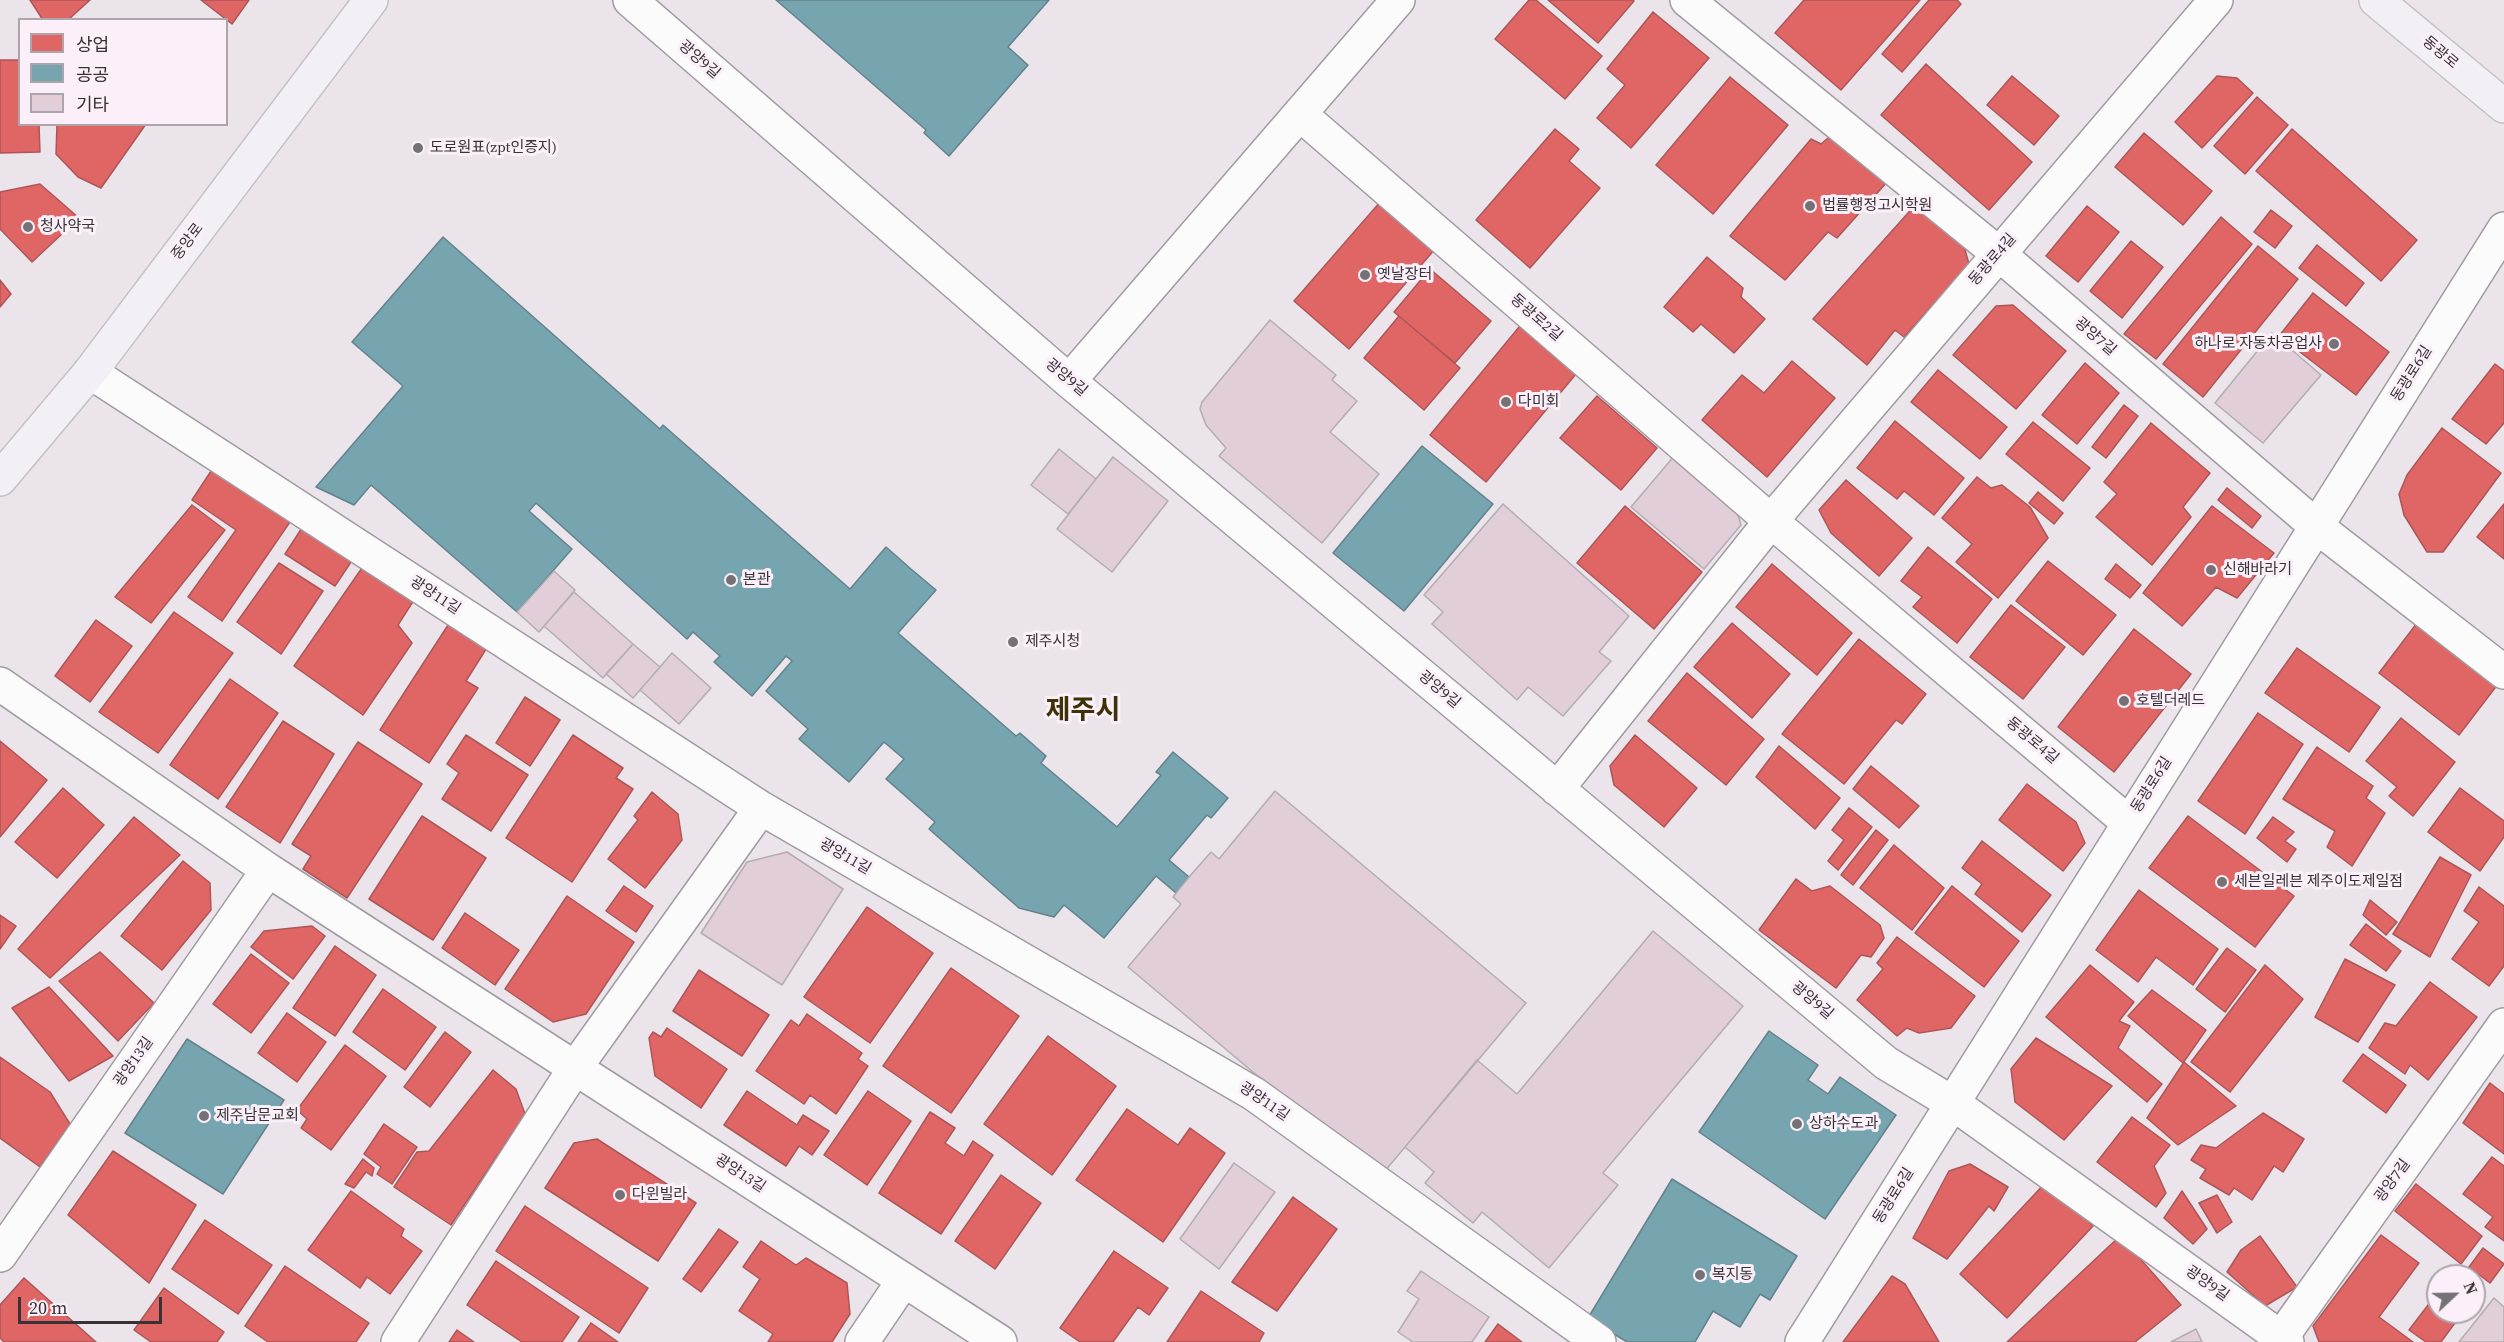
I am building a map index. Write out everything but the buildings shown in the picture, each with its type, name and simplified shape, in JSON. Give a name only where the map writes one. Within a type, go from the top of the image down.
[{"type":"main road","name":"중앙로","points":[[0,479],[90,372],[371,0]]},
{"type":"main road","name":"동광로","points":[[2376,0],[2504,106]]},
{"type":"street","name":"광양9길","points":[[630,0],[1069,381],[1886,1063],[1954,1104],[2282,1340]]},
{"type":"street","points":[[1069,381],[1398,0]]},
{"type":"street","name":"광양7길","points":[[1688,0],[1999,254],[2316,526],[2504,672]]},
{"type":"street","name":"동광로4길","points":[[1557,789],[1771,521],[2216,0]]},
{"type":"street","name":"동광로2길","points":[[1301,115],[1771,521]]},
{"type":"street","name":"동광로6길","points":[[1802,1342],[2504,229]]},
{"type":"street","name":"광양11길","points":[[90,372],[761,808],[1254,1094],[1599,1342]]},
{"type":"street","name":"동광로4길","points":[[1771,521],[2128,823]]},
{"type":"street","name":"광양13길","points":[[0,684],[268,870],[1000,1342]]},
{"type":"street","points":[[398,1342],[575,1068],[761,808]]},
{"type":"street","name":"광양13길","points":[[0,1255],[268,870]]},
{"type":"street","name":"광양7길","points":[[2282,1340],[2504,1025]]},
{"type":"street","points":[[862,1342],[904,1280]]},
{"type":"place","name":"도로원표(zpt인증지)","points":[[418,148]]},
{"type":"place","name":"법률행정고시학원","points":[[1810,206]]},
{"type":"place","name":"청사약국","points":[[28,227]]},
{"type":"place","name":"옛날장터","points":[[1365,275]]},
{"type":"place","name":"하나로 자동차공업사","points":[[2334,344]]},
{"type":"place","name":"다미회","points":[[1506,402]]},
{"type":"place","name":"신해바라기","points":[[2211,570]]},
{"type":"place","name":"본관","points":[[731,580]]},
{"type":"place","name":"제주시청","points":[[1013,642]]},
{"type":"place","name":"호텔더레드","points":[[2124,701]]},
{"type":"place","name":"세븐일레븐 제주이도제일점","points":[[2222,882]]},
{"type":"place","name":"제주남문교회","points":[[204,1116]]},
{"type":"place","name":"상하수도과","points":[[1797,1124]]},
{"type":"place","name":"다윈빌라","points":[[620,1195]]},
{"type":"place","name":"복지동","points":[[1700,1275]]},
{"type":"district","name":"제주시","points":[[1083,712]]}]
